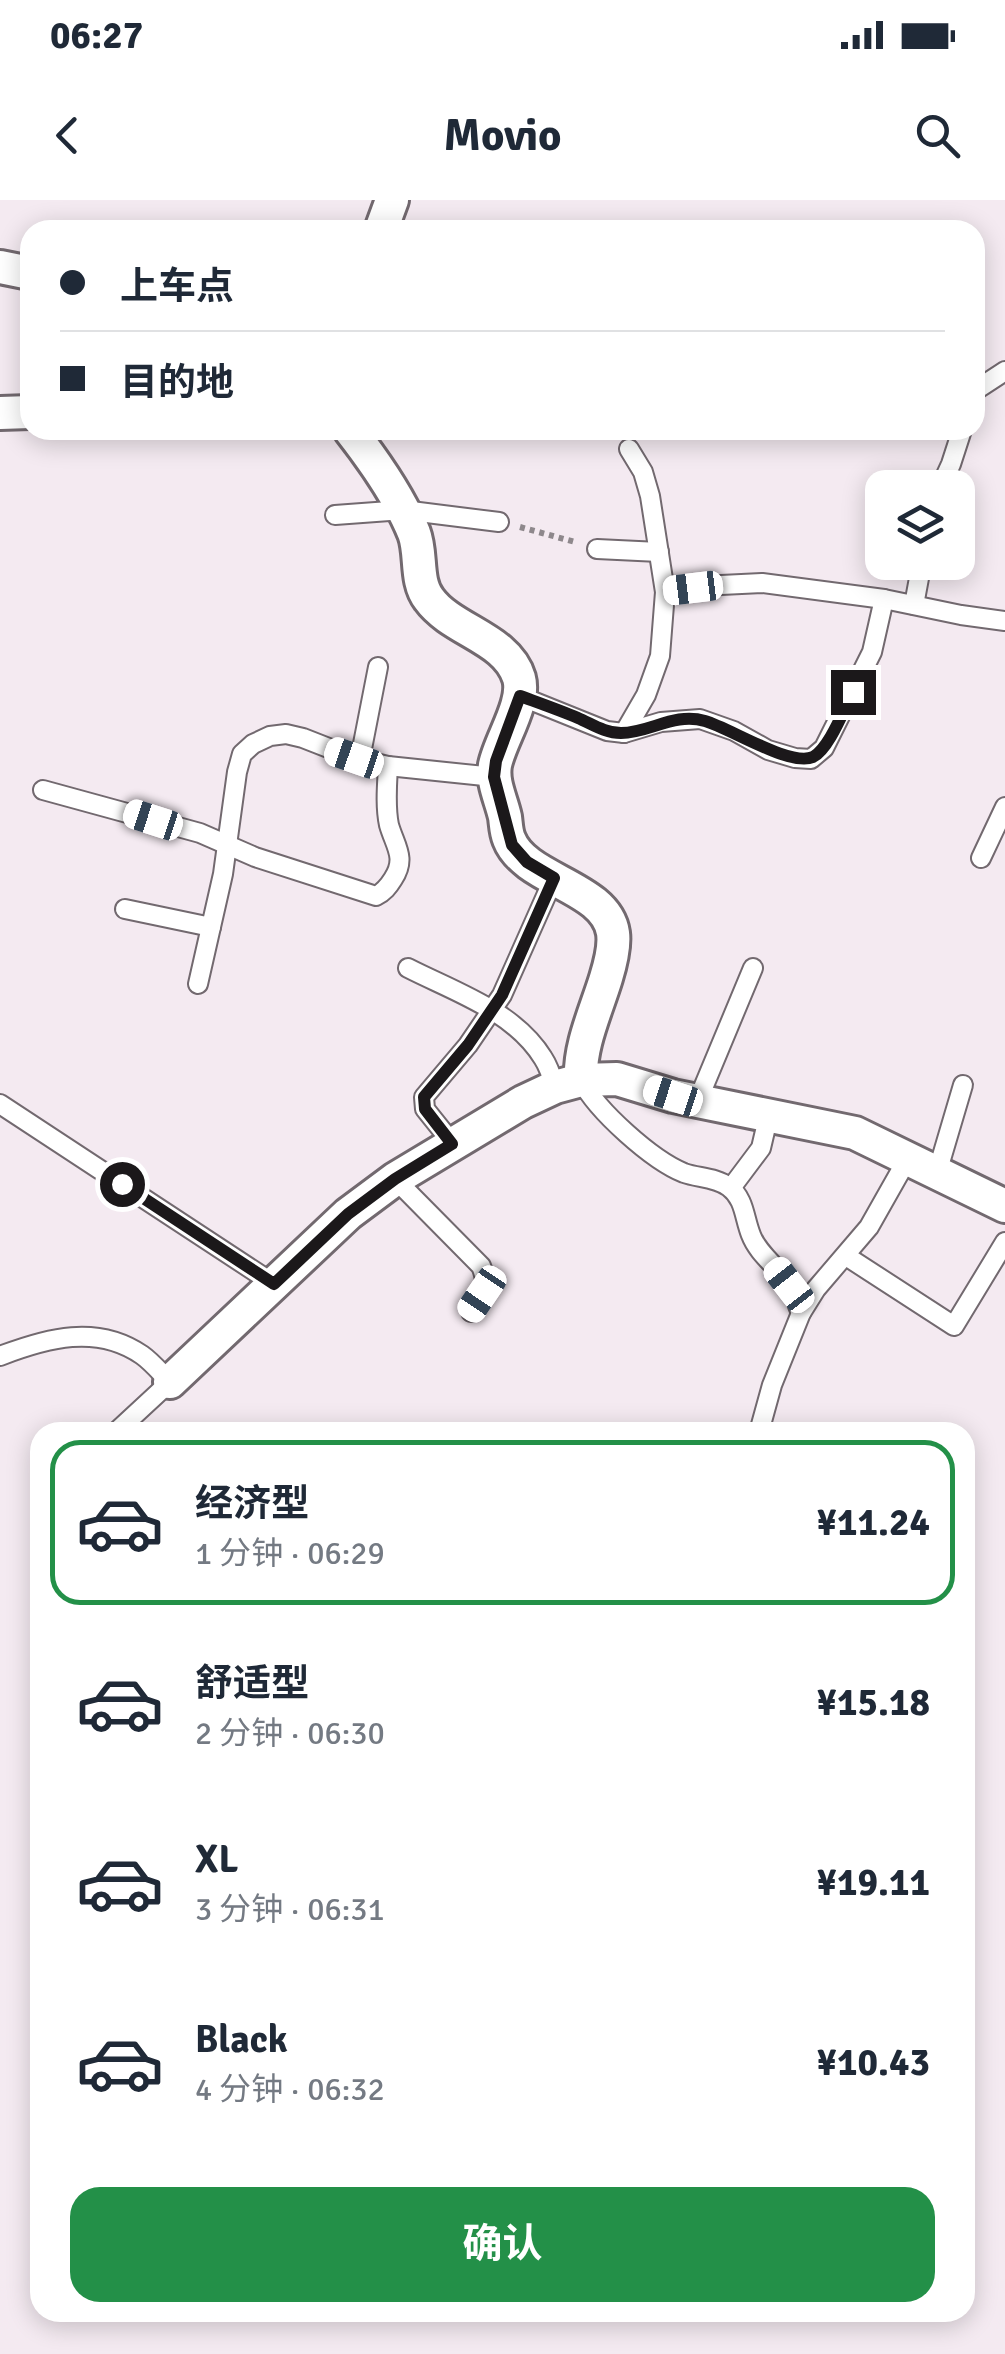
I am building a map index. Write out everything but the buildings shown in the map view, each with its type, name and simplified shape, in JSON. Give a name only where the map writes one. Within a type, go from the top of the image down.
[{"type":"street","points":[[358,440],[380,470],[415,535],[421,580],[428,599],[499,651],[512,663],[520,680],[520,696],[494,777],[512,845],[527,862],[608,916],[614,935],[610,964],[580,1061],[568,1084]]},
{"type":"street","points":[[170,1382],[348,1214],[395,1179],[523,1102],[568,1084],[617,1079],[673,1096],[855,1133],[1005,1206]]},
{"type":"lane","points":[[948,470],[959,440]]},
{"type":"lane","points":[[624,733],[646,695],[660,656],[665,592],[644,472],[629,449]]},
{"type":"lane","points":[[335,515],[403,510],[499,522]]},
{"type":"lane","points":[[597,548],[659,552]]},
{"type":"lane","points":[[914,606],[919,580]]},
{"type":"lane","points":[[665,592],[762,582],[1005,621]]},
{"type":"lane","points":[[520,696],[607,731],[624,733],[661,722],[700,720],[734,731],[768,750],[810,758],[824,748],[872,652],[884,599]]},
{"type":"lane","points":[[360,758],[378,667]]},
{"type":"lane","points":[[198,984],[228,845],[237,772],[242,754],[253,744],[286,734],[388,766],[494,777]]},
{"type":"lane","points":[[43,790],[200,833],[255,856],[376,896],[383,893],[402,859],[390,826],[388,766]]},
{"type":"lane","points":[[982,858],[1005,807]]},
{"type":"lane","points":[[452,1144],[425,1109],[424,1097],[468,1045],[502,995],[554,878]]},
{"type":"lane","points":[[125,908],[211,927]]},
{"type":"lane","points":[[408,968],[493,1010],[520,1030],[568,1084],[590,1098],[665,1163],[731,1188],[742,1202],[751,1234],[789,1285],[801,1313]]},
{"type":"lane","points":[[698,1100],[752,968]]},
{"type":"lane","points":[[762,1422],[801,1313],[816,1289],[922,1165],[963,1085]]},
{"type":"lane","points":[[0,1104],[274,1284]]},
{"type":"lane","points":[[731,1188],[761,1148],[769,1114]]},
{"type":"lane","points":[[395,1179],[481,1266],[486,1278],[471,1312]]},
{"type":"lane","points":[[846,1256],[954,1326],[1005,1242]]},
{"type":"lane","points":[[0,1356],[34,1343],[69,1336],[122,1344],[143,1356],[170,1382],[127,1422]]},
{"type":"path","points":[[499,522],[597,548]]},
{"type":"route","points":[[122,1184],[274,1284],[348,1214],[452,1144],[425,1109],[424,1097],[468,1045],[502,995],[554,878],[527,862],[512,845],[494,777],[520,696],[607,731],[624,733],[661,722],[700,720],[734,731],[768,750],[810,758],[824,748],[853,692]]}]
